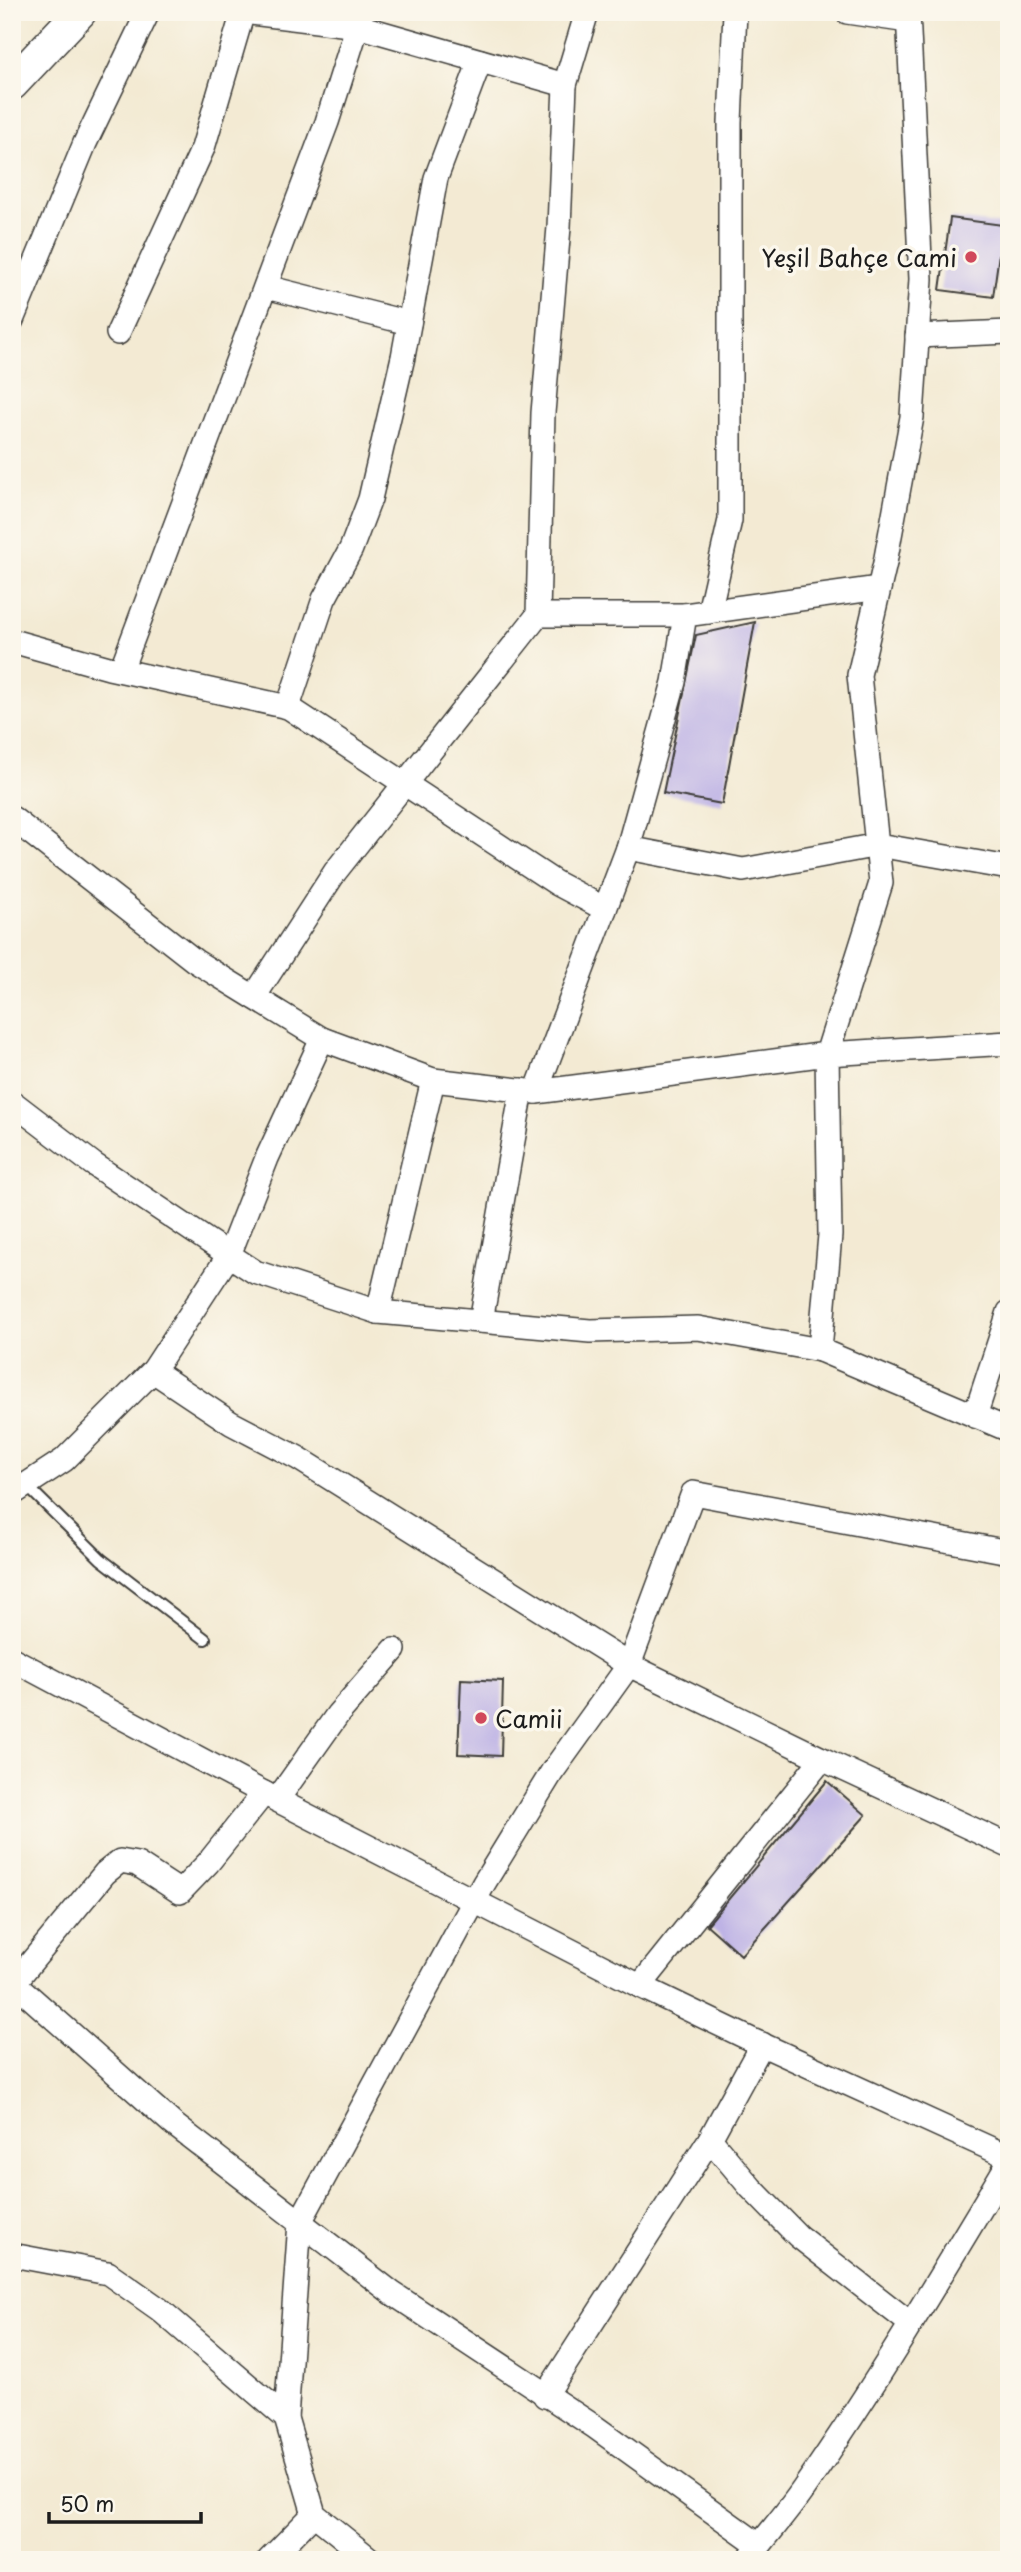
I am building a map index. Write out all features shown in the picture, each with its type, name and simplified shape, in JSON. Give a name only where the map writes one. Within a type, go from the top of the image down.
[{"type":"main road","points":[[12,55],[55,12]]},
{"type":"main road","points":[[12,84],[79,12]]},
{"type":"street","points":[[12,320],[85,143],[148,12]]},
{"type":"street","points":[[118,333],[202,148],[243,12],[360,19],[480,61],[565,85]]},
{"type":"street","points":[[254,998],[335,872],[538,615],[543,413],[559,227],[565,85],[587,12]]},
{"type":"street","points":[[709,612],[730,520],[730,122],[736,12]]},
{"type":"street","points":[[820,1350],[830,1236],[827,1054],[881,883],[859,675],[912,417],[921,279],[908,17],[847,12]]},
{"type":"street","points":[[121,670],[327,122],[360,19]]},
{"type":"street","points":[[288,707],[324,598],[351,549],[370,499],[409,323],[436,178],[480,61]]},
{"type":"street","points":[[266,287],[409,323]]},
{"type":"street","points":[[917,336],[1009,332]]},
{"type":"street","points":[[538,615],[685,615],[879,588]]},
{"type":"street","points":[[481,1321],[529,1091],[628,848],[674,682],[685,615]]},
{"type":"street","points":[[12,640],[121,670],[288,707],[556,883],[605,909]]},
{"type":"street","points":[[12,818],[195,961],[254,998],[322,1039],[433,1080],[529,1091],[827,1054],[1009,1043]]},
{"type":"street","points":[[628,848],[743,870],[878,845],[1009,868]]},
{"type":"street","points":[[19,1490],[64,1460],[153,1371],[229,1255],[267,1158],[322,1039]]},
{"type":"street","points":[[378,1312],[433,1080]]},
{"type":"street","points":[[12,1102],[93,1164],[255,1272],[378,1312],[590,1331],[698,1328],[820,1350],[1009,1430]]},
{"type":"street","points":[[975,1416],[1009,1312]]},
{"type":"street","points":[[153,1371],[231,1423],[298,1458],[629,1665],[1009,1846]]},
{"type":"street","points":[[371,2560],[314,2514],[286,2418],[300,2222],[476,1899],[552,1772],[629,1665],[693,1493],[1009,1552]]},
{"type":"street","points":[[12,1659],[271,1797],[476,1899],[640,1986],[1009,2160],[911,2324],[802,2491],[753,2552],[595,2427],[392,2293],[172,2123],[13,1982],[105,1874],[120,1861],[137,1864],[180,1892],[271,1797],[394,1650]]},
{"type":"street","points":[[640,1986],[822,1759]]},
{"type":"street","points":[[545,2396],[710,2138],[762,2044]]},
{"type":"street","points":[[710,2138],[751,2188],[798,2235],[911,2324]]},
{"type":"street","points":[[12,2255],[108,2273],[159,2309],[286,2418]]},
{"type":"street","points":[[269,2560],[314,2514]]},
{"type":"lane","points":[[19,1490],[101,1559],[205,1639]]},
{"type":"building","name":"Yeşil Bahçe Cami","points":[[950,218],[1003,225],[993,297],[940,290]]},
{"type":"building","points":[[755,622],[722,804],[663,793],[696,635]]},
{"type":"building","name":"Camii","points":[[461,1679],[503,1681],[501,1756],[458,1754]]},
{"type":"building","points":[[827,1781],[866,1815],[741,1955],[707,1925]]},
{"type":"place","name":"Yeşil Bahçe Cami","points":[[971,257]]},
{"type":"place","name":"Camii","points":[[481,1718]]}]
